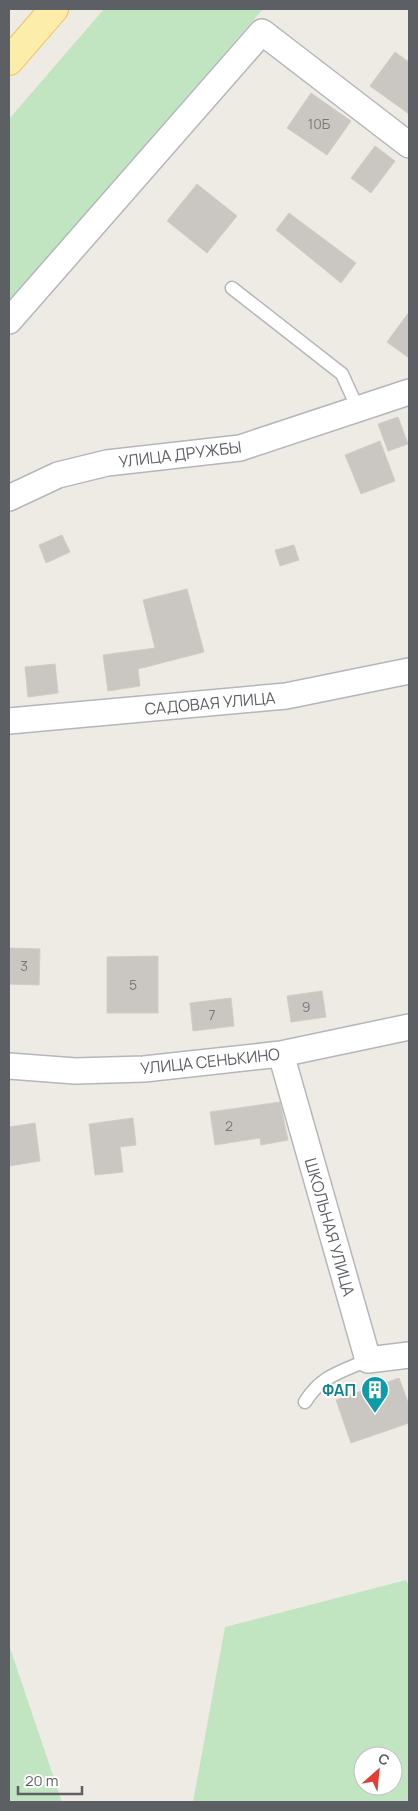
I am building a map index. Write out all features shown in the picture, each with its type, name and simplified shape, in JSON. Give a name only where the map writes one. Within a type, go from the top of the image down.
[{"type":"main road","points":[[9,61],[54,9]]},
{"type":"street","points":[[9,321],[262,32],[409,145]]},
{"type":"street","name":"УЛИЦА ДРУЖБЫ","points":[[9,498],[58,475],[107,463],[240,448],[409,392]]},
{"type":"street","name":"САДОВАЯ УЛИЦА","points":[[9,721],[286,696],[409,670]]},
{"type":"street","name":"УЛИЦА СЕНЬКИНО","points":[[9,1066],[76,1071],[144,1069],[281,1054],[409,1027]]},
{"type":"street","name":"ШКОЛЬНАЯ УЛИЦА","points":[[281,1054],[368,1360]]},
{"type":"street","points":[[368,1360],[409,1354]]},
{"type":"lane","points":[[232,288],[342,374],[358,410]]},
{"type":"lane","points":[[305,1402],[314,1388],[324,1379],[368,1360]]},
{"type":"green space","points":[[104,9],[263,9],[9,301],[9,119]]},
{"type":"green space","points":[[406,1580],[409,1586],[409,1802],[193,1802],[225,1627]]},
{"type":"green space","points":[[9,1645],[62,1802],[9,1802]]},
{"type":"building","points":[[395,52],[409,62],[409,114],[370,86]]},
{"type":"building","points":[[311,93],[351,121],[327,155],[287,128]]},
{"type":"building","points":[[375,146],[395,161],[371,193],[351,178]]},
{"type":"building","points":[[197,184],[237,216],[207,253],[167,221]]},
{"type":"building","points":[[289,213],[356,263],[341,283],[276,230]]},
{"type":"building","points":[[409,312],[409,358],[387,342]]},
{"type":"building","points":[[398,417],[408,444],[388,451],[378,424]]},
{"type":"building","points":[[380,441],[395,481],[361,494],[345,455]]},
{"type":"building","points":[[62,535],[70,552],[46,563],[39,545]]},
{"type":"building","points":[[294,545],[299,560],[280,566],[275,550]]},
{"type":"building","points":[[187,589],[204,652],[138,669],[140,686],[108,691],[103,655],[155,648],[143,600]]},
{"type":"building","points":[[55,664],[58,693],[28,697],[25,667]]},
{"type":"building","points":[[9,948],[40,949],[39,985],[9,984]]},
{"type":"building","points":[[158,956],[158,1013],[107,1013],[107,957]]},
{"type":"building","points":[[322,991],[326,1017],[291,1022],[287,996]]},
{"type":"building","points":[[231,998],[234,1026],[193,1031],[190,1003]]},
{"type":"building","points":[[280,1102],[288,1140],[261,1145],[260,1138],[215,1145],[210,1112]]},
{"type":"building","points":[[133,1118],[136,1145],[120,1147],[123,1172],[95,1175],[89,1124]]},
{"type":"building","points":[[35,1123],[40,1161],[9,1166],[9,1127]]},
{"type":"building","name":"ФАП","points":[[399,1378],[409,1405],[409,1423],[351,1443],[336,1400]]},
{"type":"place","name":"ФАП","points":[[375,1414]]}]
